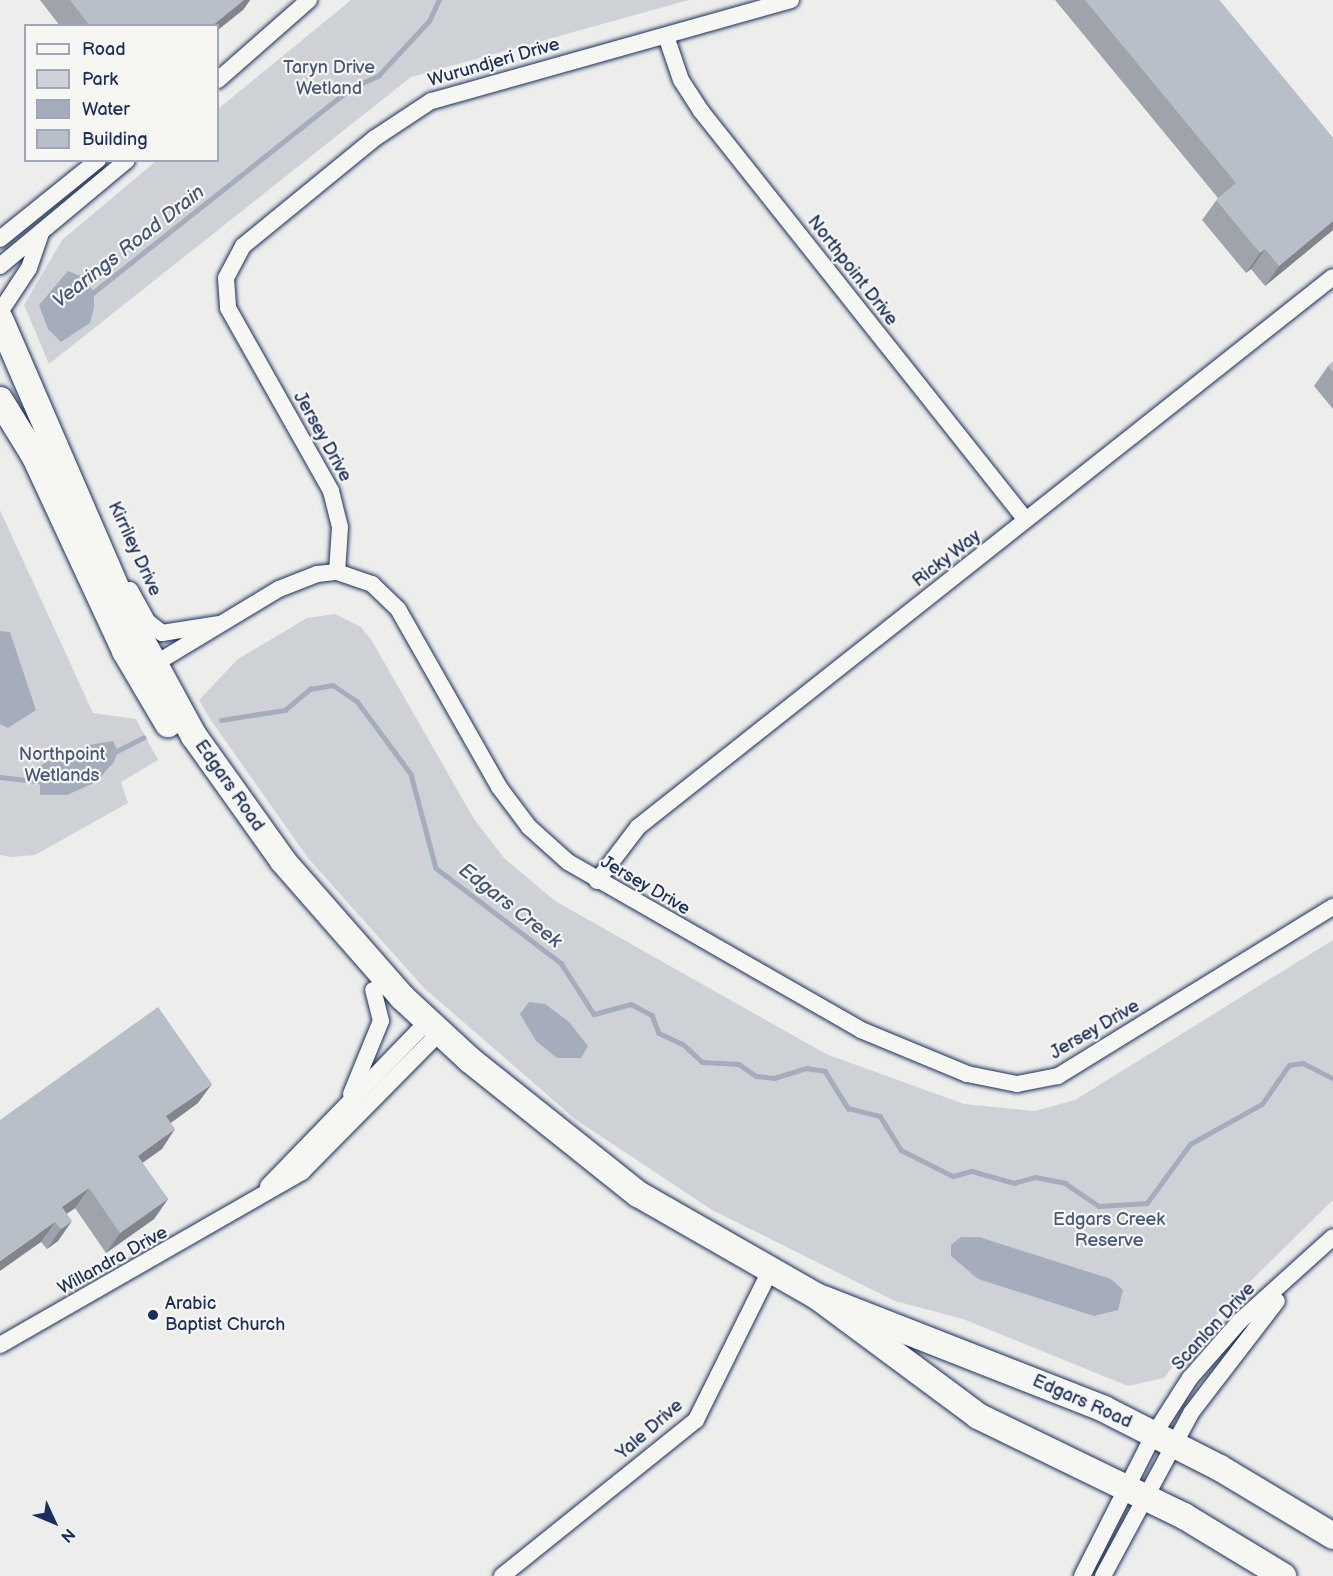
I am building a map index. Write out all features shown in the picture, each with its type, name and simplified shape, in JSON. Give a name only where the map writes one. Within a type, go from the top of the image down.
[{"type":"main road","name":"Edgars Road","points":[[0,319],[146,668],[182,748],[266,866],[373,990],[589,1159],[770,1271],[818,1297],[978,1416],[1137,1493],[1282,1576]]},
{"type":"main road","name":"Edgars Road","points":[[0,400],[35,457],[146,668],[283,861],[428,1033]]},
{"type":"main road","name":"Edgars Road","points":[[818,1297],[851,1305],[1164,1440],[1333,1536]]},
{"type":"street","points":[[219,68],[309,0]]},
{"type":"street","name":"Wurundjeri Drive","points":[[228,271],[253,236],[431,101],[791,0]]},
{"type":"street","points":[[219,79],[283,21]]},
{"type":"street","name":"Northpoint Drive","points":[[666,36],[681,80],[701,111],[1026,520]]},
{"type":"street","points":[[0,239],[96,162]]},
{"type":"street","points":[[0,266],[125,162]]},
{"type":"street","points":[[0,224],[19,224]]},
{"type":"street","points":[[0,312],[29,268],[42,232]]},
{"type":"street","name":"Jersey Drive","points":[[228,271],[226,290],[235,324],[331,491],[340,527],[337,572],[356,576],[386,594],[513,808],[551,848],[597,881],[872,1035],[967,1074],[1017,1084],[1080,1065],[1333,907]]},
{"type":"street","name":"Ricky Way","points":[[597,881],[638,826],[1333,277]]},
{"type":"street","name":"Kirriley Drive","points":[[46,426],[80,477],[148,622],[169,635],[219,624]]},
{"type":"street","name":"Kirriley Drive","points":[[146,668],[298,580],[337,572]]},
{"type":"street","points":[[344,1108],[377,1037],[380,1010],[373,990]]},
{"type":"street","name":"Willandra Drive","points":[[244,1210],[344,1108],[428,1033]]},
{"type":"street","name":"Willandra Drive","points":[[0,1345],[244,1210],[340,1139],[428,1033]]},
{"type":"street","name":"Scanlon Drive","points":[[1164,1440],[1208,1356],[1333,1237]]},
{"type":"street","name":"Scanlon Drive","points":[[1164,1440],[1314,1256]]},
{"type":"street","name":"Yale Drive","points":[[502,1576],[696,1420],[770,1271]]},
{"type":"street","points":[[1103,1576],[1137,1493],[1164,1440]]},
{"type":"street","points":[[1082,1576],[1137,1493],[1164,1440]]},
{"type":"green space","name":"Taryn Drive Wetland","points":[[351,0],[689,0],[411,77],[49,364],[24,305],[62,240],[155,162],[219,162],[219,108]]},
{"type":"green space","name":"Northpoint Wetlands","points":[[0,510],[93,713],[136,719],[158,760],[121,782],[128,803],[35,855],[11,857],[0,855]]},
{"type":"green space","name":"Edgars Creek Reserve","points":[[335,614],[361,627],[372,641],[474,819],[504,858],[555,901],[826,1054],[964,1104],[1035,1111],[1075,1100],[1333,940],[1333,1200],[1201,1330],[1164,1378],[1128,1386],[963,1319],[895,1301],[712,1210],[575,1119],[424,988],[308,858],[210,719],[199,700],[238,659],[307,618]]},
{"type":"water","points":[[68,271],[83,277],[94,292],[94,308],[90,323],[61,342],[48,329],[39,305]]},
{"type":"water","points":[[0,631],[10,632],[36,710],[8,728],[0,724]]},
{"type":"water","points":[[113,741],[118,751],[114,762],[96,782],[67,795],[40,795],[40,766],[57,756],[73,758],[89,745]]},
{"type":"water","points":[[529,1002],[545,1004],[569,1022],[588,1046],[581,1058],[557,1058],[536,1041],[520,1014]]},
{"type":"water","points":[[961,1237],[979,1237],[1111,1279],[1123,1290],[1118,1310],[1094,1316],[978,1279],[951,1256],[951,1245]]},
{"type":"building","points":[[70,0],[244,0],[214,24],[88,24]]},
{"type":"building","points":[[1085,0],[1219,0],[1333,138],[1333,221],[1279,266],[1265,249],[1260,253],[1216,200],[1236,183]]},
{"type":"building","points":[[1333,362],[1333,372],[1328,366]]},
{"type":"building","points":[[158,1007],[212,1084],[166,1116],[175,1129],[138,1156],[168,1199],[120,1233],[89,1188],[62,1207],[72,1221],[61,1229],[55,1222],[0,1261],[0,1120]]},
{"type":"waterway","name":"Vearings Road Drain","points":[[90,295],[351,88],[378,76],[429,21],[439,0]]},
{"type":"waterway","name":"Edgars Creek","points":[[221,720],[285,710],[310,689],[333,685],[357,701],[411,774],[436,868],[561,963],[594,1014],[631,1004],[652,1015],[659,1033],[683,1044],[702,1062],[739,1064],[756,1076],[774,1078],[806,1068],[825,1071],[848,1108],[880,1116],[901,1150],[953,1176],[972,1171],[1014,1183],[1035,1177],[1065,1183],[1099,1206],[1147,1203],[1190,1144],[1262,1104],[1289,1065],[1303,1063],[1333,1078]]},
{"type":"waterway","name":"Edgars Creek","points":[[113,753],[143,738]]},
{"type":"waterway","name":"Edgars Creek","points":[[0,777],[45,782]]},
{"type":"place","name":"Arabic Baptist Church","points":[[153,1315]]}]
